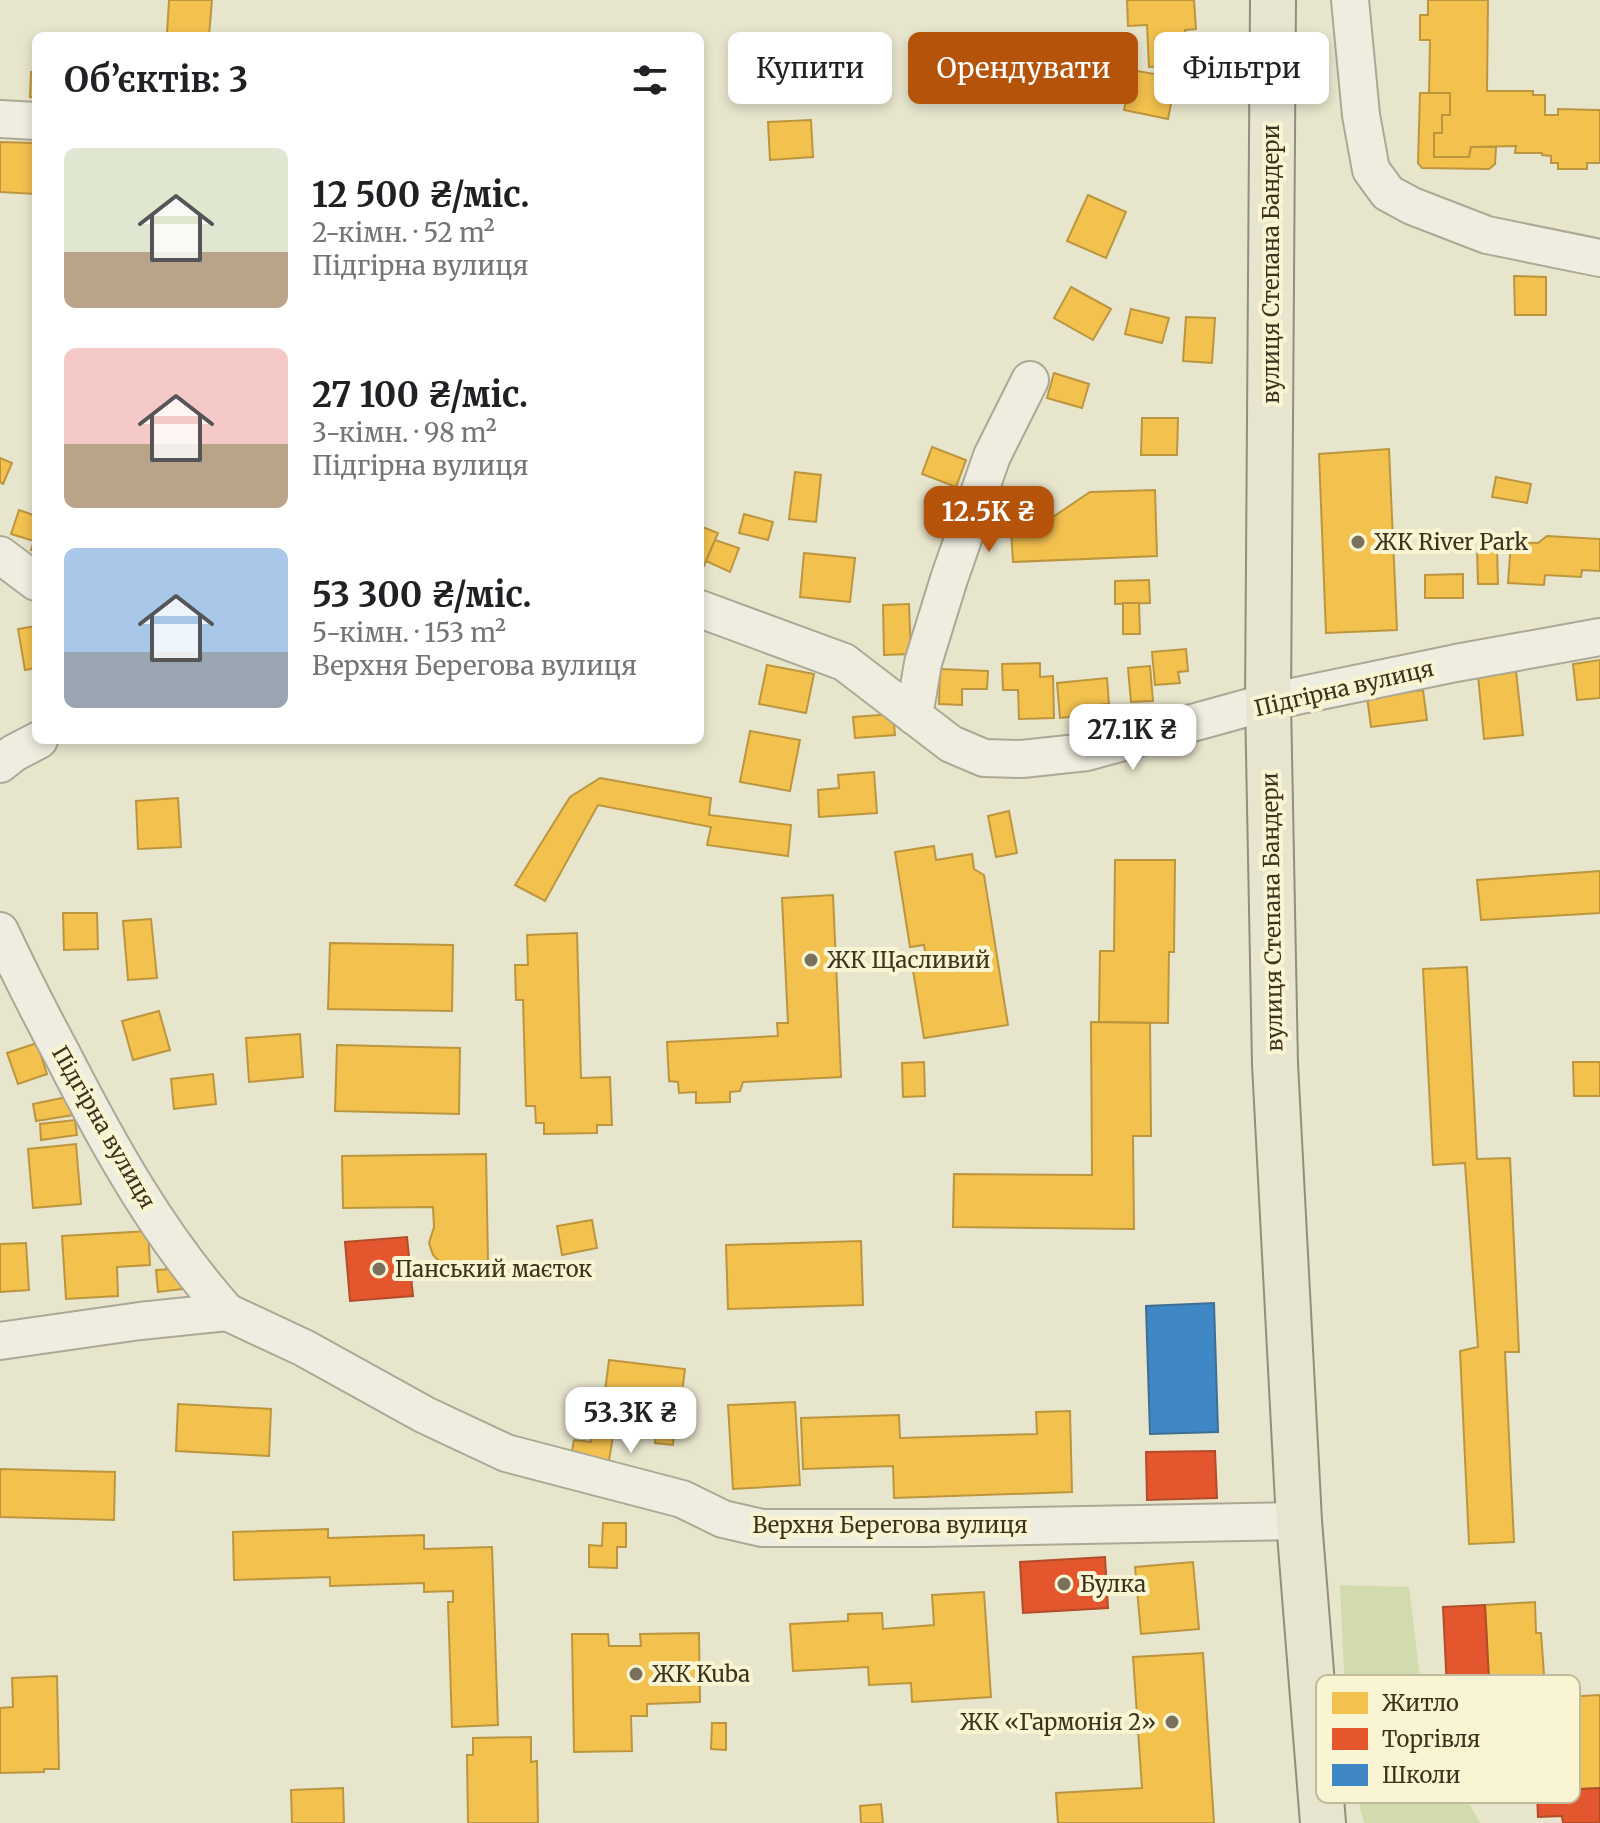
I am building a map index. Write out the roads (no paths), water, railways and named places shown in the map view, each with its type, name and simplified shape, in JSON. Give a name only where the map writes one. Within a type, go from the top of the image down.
[{"type":"main road","name":"вулиця Степана Бандери","points":[[1273,0],[1268,702],[1275,1064],[1299,1521],[1316,1735]]},
{"type":"main road","name":"вулиця Степана Бандери","points":[[1321,1803],[1323,1823]]},
{"type":"street","points":[[1350,0],[1361,115],[1371,170],[1388,193],[1412,206],[1487,235],[1600,258]]},
{"type":"street","points":[[0,119],[32,121]]},
{"type":"street","points":[[914,716],[923,663],[949,579],[992,456],[1030,380]]},
{"type":"street","points":[[0,555],[32,579]]},
{"type":"street","name":"Підгірна вулиця","points":[[704,610],[844,662],[951,744],[984,758],[1022,759],[1087,752],[1268,702],[1600,637]]},
{"type":"street","points":[[0,764],[32,744]]},
{"type":"street","name":"Підгірна вулиця","points":[[0,931],[99,1127],[196,1278],[227,1312]]},
{"type":"street","points":[[0,1341],[227,1312]]},
{"type":"street","name":"Верхня Берегова вулиця","points":[[227,1312],[304,1348],[425,1415],[506,1453],[682,1499],[723,1519],[762,1528],[1299,1521]]},
{"type":"place","name":"ЖК River Park","points":[[1358,542]]},
{"type":"place","name":"ЖК Щасливий","points":[[811,960]]},
{"type":"place","name":"Панський маєток","points":[[379,1269]]},
{"type":"place","name":"Булка","points":[[1064,1584]]},
{"type":"place","name":"ЖК Kuba","points":[[636,1674]]},
{"type":"place","name":"ЖК «Гармонія 2»","points":[[1172,1722]]}]
